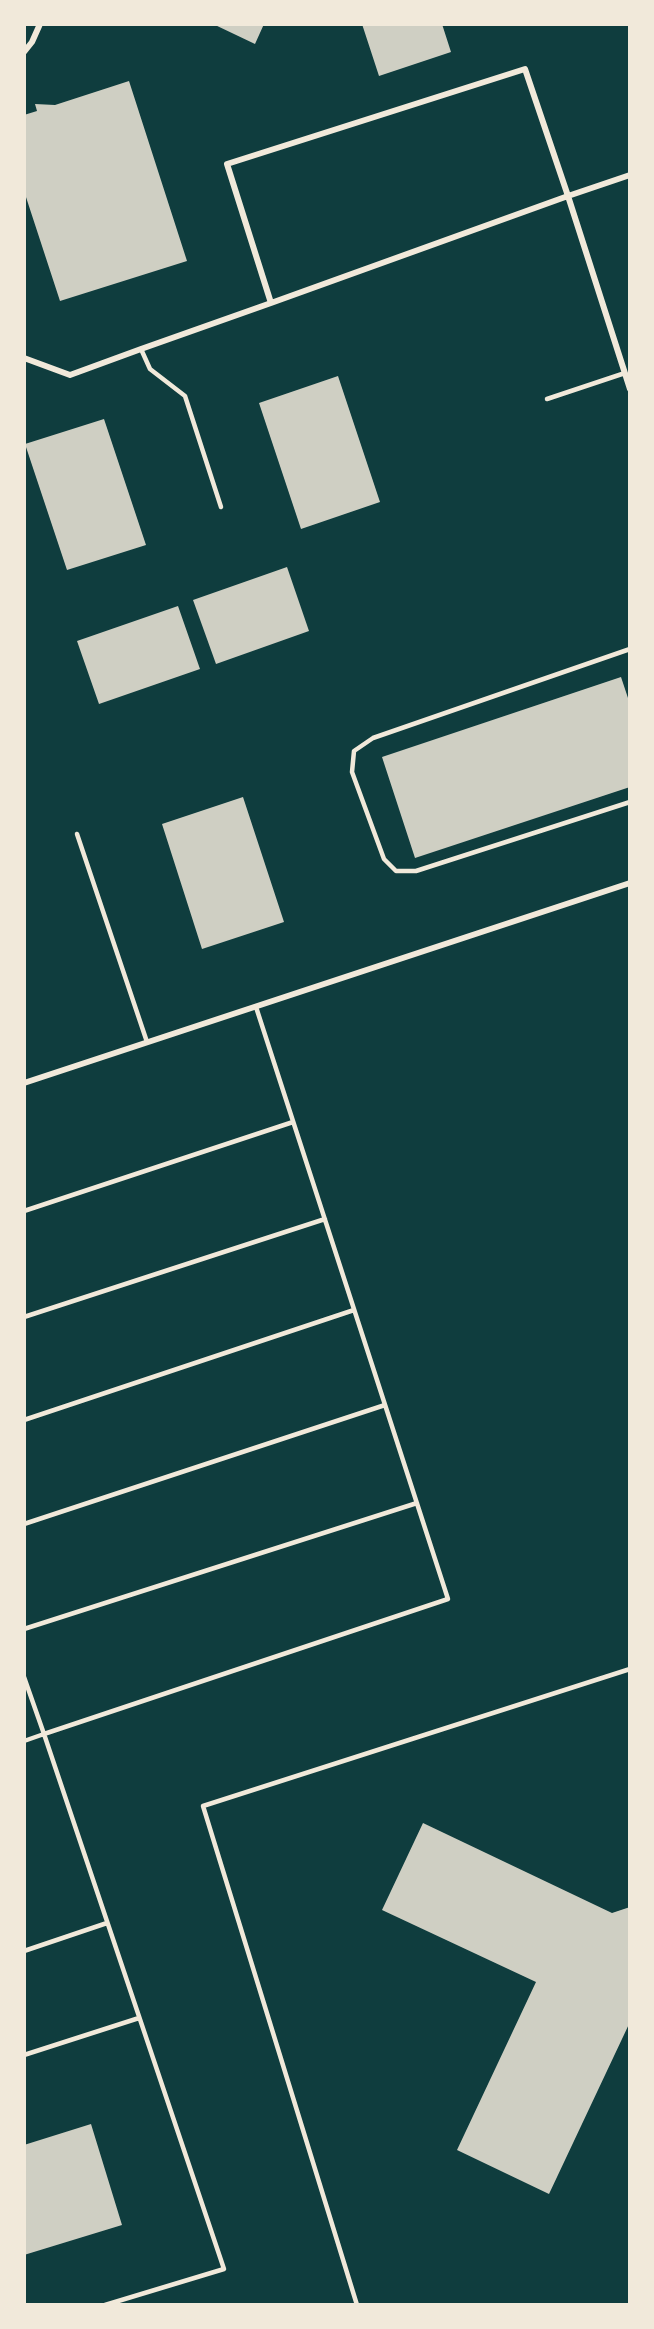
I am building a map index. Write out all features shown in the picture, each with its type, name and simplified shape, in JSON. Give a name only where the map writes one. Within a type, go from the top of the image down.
[{"type":"street","points":[[24,52],[32,42],[40,24]]},
{"type":"street","points":[[271,303],[227,164],[525,69],[630,389]]},
{"type":"street","points":[[24,358],[70,375],[630,175]]},
{"type":"street","points":[[24,1083],[630,883]]},
{"type":"lane","points":[[141,350],[150,369],[185,396],[221,507]]},
{"type":"lane","points":[[547,399],[624,373]]},
{"type":"lane","points":[[630,650],[373,738],[354,751],[352,772],[384,859],[396,871],[416,871],[630,802]]},
{"type":"lane","points":[[77,834],[147,1042]]},
{"type":"lane","points":[[24,1741],[448,1599],[256,1007]]},
{"type":"lane","points":[[24,1211],[293,1122]]},
{"type":"lane","points":[[24,1317],[325,1219]]},
{"type":"lane","points":[[24,1420],[354,1310]]},
{"type":"lane","points":[[24,1524],[385,1405]]},
{"type":"lane","points":[[24,1629],[417,1503]]},
{"type":"lane","points":[[357,2305],[203,1806],[630,1670]]},
{"type":"lane","points":[[24,1677],[224,2269],[105,2305]]},
{"type":"lane","points":[[24,1951],[107,1923]]},
{"type":"lane","points":[[24,2055],[139,2018]]},
{"type":"building","points":[[213,24],[264,24],[255,44]]},
{"type":"building","points":[[362,24],[442,24],[451,52],[379,76]]},
{"type":"building","points":[[129,81],[187,261],[60,301],[24,191],[24,115],[37,111],[35,104],[55,105]]},
{"type":"building","points":[[338,376],[380,502],[301,529],[259,403]]},
{"type":"building","points":[[104,419],[146,545],[67,570],[25,444]]},
{"type":"building","points":[[287,567],[309,631],[216,664],[193,600]]},
{"type":"building","points":[[178,606],[200,669],[99,704],[77,641]]},
{"type":"building","points":[[621,677],[630,704],[630,787],[415,858],[382,757]]},
{"type":"building","points":[[243,797],[284,922],[202,949],[162,824]]},
{"type":"building","points":[[423,1823],[612,1913],[630,1907],[630,2022],[549,2194],[457,2150],[536,1982],[382,1910]]},
{"type":"building","points":[[91,2124],[122,2225],[24,2255],[24,2145]]}]
